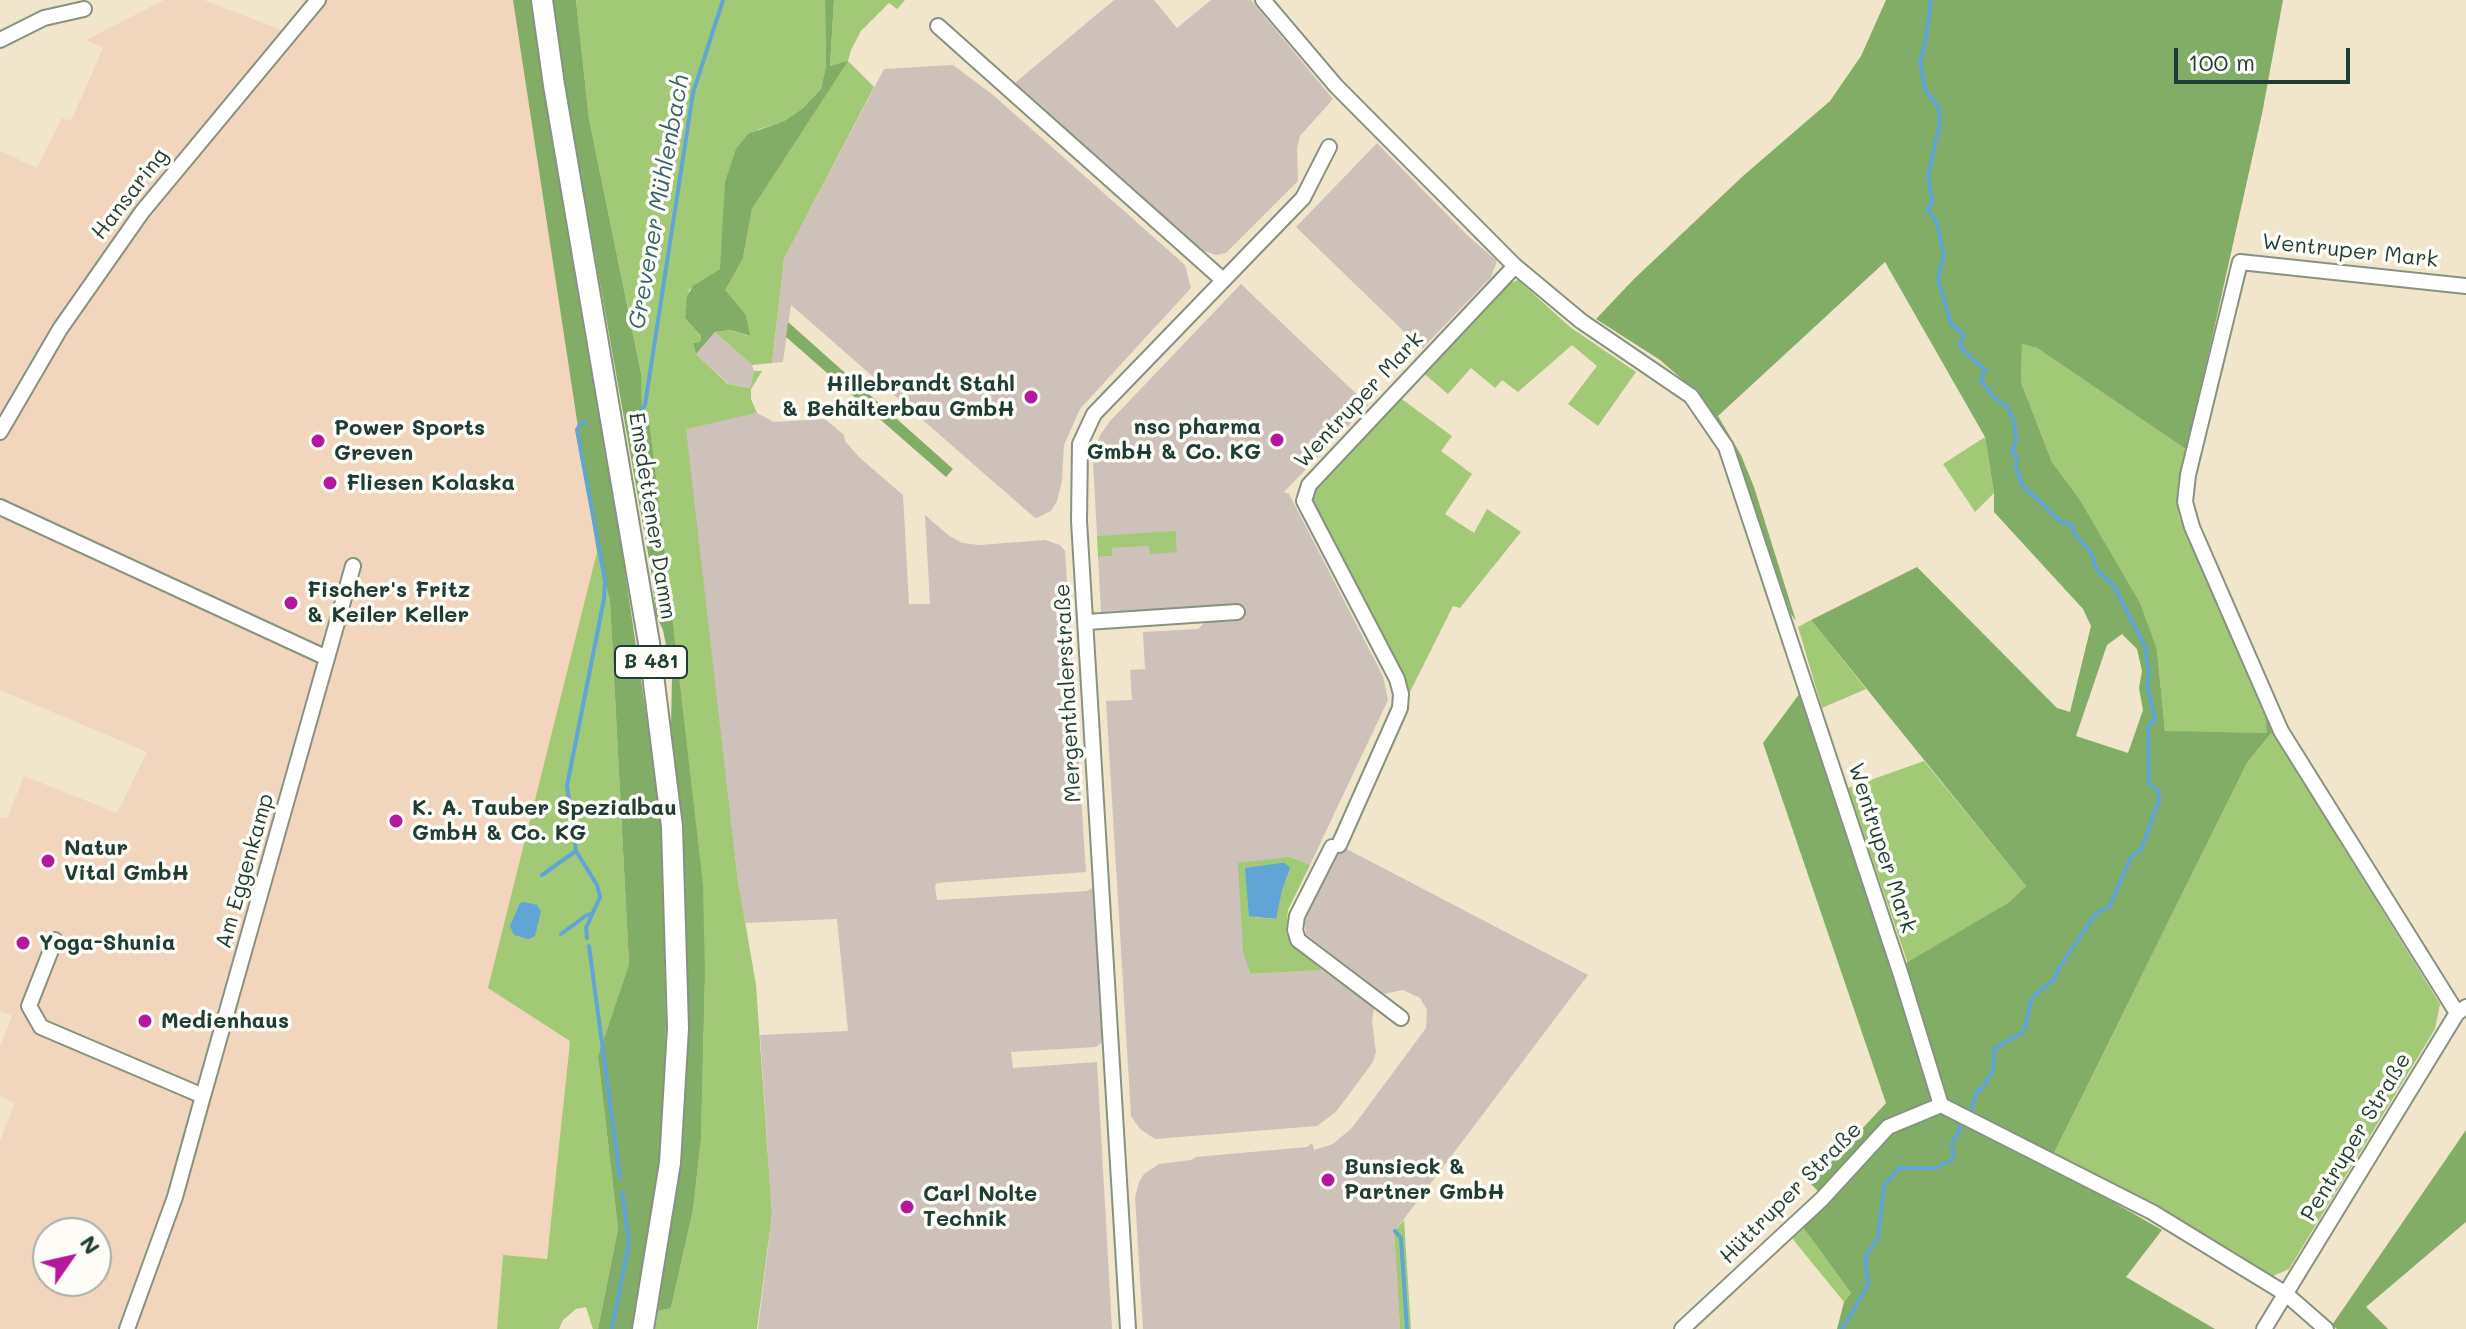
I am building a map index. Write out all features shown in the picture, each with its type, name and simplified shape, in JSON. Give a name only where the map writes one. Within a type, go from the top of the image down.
[{"type":"main road","name":"Emsdettener Damm","points":[[542,0],[649,643],[672,827],[678,1028],[673,1118],[670,1163],[643,1329]]},
{"type":"street","name":"Hansaring","points":[[0,432],[60,329],[142,212],[318,0]]},
{"type":"street","name":"Wentruper Mark","points":[[1263,0],[1336,86],[1515,266],[1581,321],[1691,396],[1726,447],[1941,1105]]},
{"type":"street","points":[[0,40],[44,18],[84,9]]},
{"type":"street","points":[[938,26],[1223,280]]},
{"type":"street","name":"Mergenthalerstraße","points":[[1128,1329],[1079,521],[1080,444],[1094,414],[1303,198],[1329,147]]},
{"type":"street","name":"Wentruper Mark","points":[[2461,1010],[2281,731],[2192,527],[2185,502],[2188,475],[2240,262],[2466,286]]},
{"type":"street","name":"Wentruper Mark","points":[[1401,1018],[1298,940],[1295,930],[1297,916],[1336,846],[1400,708],[1401,694],[1397,679],[1304,501],[1309,485],[1515,266]]},
{"type":"street","points":[[0,507],[327,658]]},
{"type":"street","name":"Am Eggenkamp","points":[[127,1329],[175,1197],[353,566]]},
{"type":"street","points":[[1087,622],[1237,612]]},
{"type":"street","points":[[55,940],[29,1006],[41,1027],[203,1096]]},
{"type":"street","name":"Pentruper Straße","points":[[2286,1294],[2461,1010]]},
{"type":"street","points":[[1941,1105],[2152,1212],[2286,1294],[2326,1329]]},
{"type":"street","name":"Hüttruper Straße","points":[[1682,1329],[1822,1199],[1888,1127],[1941,1105]]},
{"type":"street","points":[[2264,1329],[2286,1294]]},
{"type":"shaded area","points":[[164,0],[204,0],[281,30],[306,0],[513,0],[597,552],[489,987],[570,1040],[547,1260],[503,1255],[497,1329],[0,1329],[0,1141],[15,1103],[0,1096],[0,1047],[12,1016],[0,1011],[0,817],[7,819],[24,776],[117,813],[147,752],[0,690],[0,151],[37,168],[62,118],[71,121],[103,48],[86,40]]},
{"type":"shaded area","points":[[1114,0],[1154,0],[1177,28],[1211,0],[1251,0],[1333,99],[1300,136],[1297,149],[1298,181],[1226,253],[1216,255],[1198,249],[1010,87]]},
{"type":"shaded area","points":[[953,65],[992,94],[1185,265],[1191,288],[1080,409],[1064,445],[1062,481],[1057,501],[1051,511],[1035,518],[791,305],[783,362],[772,363],[784,259],[884,69]]},
{"type":"shaded area","points":[[1377,143],[1467,235],[1497,261],[1491,277],[1422,349],[1296,227]]},
{"type":"shaded area","points":[[1241,284],[1368,405],[1284,492],[1289,494],[1383,676],[1388,700],[1310,865],[1290,857],[1251,974],[1322,970],[1374,1008],[1372,1021],[1376,1052],[1373,1062],[1336,1112],[1317,1126],[1155,1139],[1140,1129],[1131,1116],[1106,701],[1132,700],[1130,670],[1145,669],[1143,632],[1198,629],[1208,619],[1237,606],[1101,612],[1098,557],[1112,556],[1111,548],[1150,546],[1177,552],[1176,532],[1097,536],[1093,461],[1100,435],[1111,420]]},
{"type":"shaded area","points":[[715,332],[752,365],[754,371],[750,388],[729,384],[696,354]]},
{"type":"shaded area","points":[[757,413],[774,422],[825,419],[844,435],[845,441],[860,458],[903,495],[909,604],[930,604],[925,515],[962,543],[980,545],[1045,540],[1060,545],[1065,551],[1086,872],[937,883],[935,886],[937,900],[1087,891],[1092,888],[1096,896],[1104,1033],[1101,1043],[1096,1047],[1011,1052],[1013,1068],[1097,1062],[1112,1329],[758,1329],[772,1214],[760,1035],[848,1031],[837,919],[745,923],[738,881],[685,428]]},
{"type":"shaded area","points":[[1339,845],[1588,975],[1394,1232],[1400,1329],[1143,1329],[1135,1198],[1144,1174],[1159,1164],[1196,1157],[1307,1147],[1312,1143],[1314,1150],[1333,1144],[1352,1128],[1426,1028],[1427,1010],[1420,998],[1403,990],[1384,994],[1306,934],[1304,916]]},
{"type":"green space","points":[[513,0],[533,0],[606,443],[661,815],[666,1020],[663,1157],[632,1329],[598,1329],[618,1229],[598,1056],[629,964],[610,601],[597,552]]},
{"type":"green space","points":[[553,0],[576,0],[589,119],[641,373],[642,419],[649,418],[703,885],[705,976],[701,1139],[693,1210],[671,1308],[658,1311],[679,1166],[686,1086],[688,1000],[681,812],[671,726],[672,676],[663,630],[656,615],[651,570],[565,87]]},
{"type":"green space","points":[[576,0],[825,0],[826,66],[821,89],[802,109],[784,121],[757,130],[720,269],[689,290],[685,318],[701,336],[700,342],[693,343],[696,354],[728,384],[750,388],[754,371],[762,371],[751,389],[751,399],[757,413],[686,429],[738,881],[756,985],[772,1214],[757,1329],[655,1329],[658,1311],[671,1308],[693,1210],[701,1139],[705,976],[649,418],[642,419],[641,373],[589,119]]},
{"type":"green space","points":[[825,0],[834,0],[830,66],[848,61],[752,209],[743,258],[725,290],[746,315],[750,336],[731,330],[715,332],[696,354],[693,343],[700,342],[701,336],[685,318],[687,296],[693,286],[720,269],[725,182],[736,149],[748,134],[784,121],[802,109],[821,89],[826,66]]},
{"type":"green space","points":[[834,0],[905,0],[897,9],[889,3],[861,31],[851,50],[848,61],[874,87],[784,259],[772,363],[752,365],[715,332],[731,330],[749,336],[746,315],[724,290],[743,258],[752,209],[847,62],[830,66]]},
{"type":"green space","points":[[1886,0],[2283,0],[2262,114],[2187,450],[2037,348],[2022,344],[2021,382],[2052,462],[2078,497],[2140,603],[2157,650],[2165,731],[2267,733],[2265,709],[2272,732],[2247,763],[2050,1166],[2162,1230],[2126,1277],[2215,1329],[1837,1329],[1844,1302],[1851,1293],[1802,1226],[1820,1193],[1811,1184],[1886,1103],[1763,743],[1803,689],[1896,969],[2008,903],[2026,886],[1811,620],[1917,567],[2057,708],[2070,712],[2091,626],[2083,609],[1994,512],[1985,437],[1885,262],[1718,416],[1741,455],[1754,487],[1796,621],[1731,444],[1698,393],[1660,360],[1596,319],[1743,176],[1830,101],[1861,56]],"holes":[[[2122,634],[2137,649],[2142,671],[2139,688],[2143,710],[2128,753],[2076,736],[2107,645]]]},
{"type":"green space","points":[[1518,280],[1570,327],[1636,372],[1598,426],[1568,404],[1597,366],[1572,345],[1518,392],[1502,380],[1495,388],[1471,368],[1448,394],[1422,372],[1506,285]]},
{"type":"green space","points":[[788,322],[953,469],[946,477],[786,337]]},
{"type":"green space","points":[[2022,344],[2037,348],[2187,450],[2177,496],[2179,516],[2265,709],[2268,733],[2165,732],[2157,650],[2078,497],[2052,462],[2021,382]]},
{"type":"green space","points":[[1399,397],[1452,436],[1441,451],[1472,474],[1445,514],[1474,533],[1487,509],[1521,532],[1460,608],[1453,606],[1408,696],[1406,683],[1313,506],[1311,496],[1315,485]]},
{"type":"green space","points":[[1985,437],[1994,493],[1975,512],[1943,464]]},
{"type":"green space","points":[[1176,531],[1177,552],[1150,554],[1149,546],[1112,548],[1112,556],[1098,557],[1097,536]]},
{"type":"green space","points":[[597,552],[610,601],[629,964],[598,1056],[618,1229],[598,1329],[593,1329],[586,1307],[576,1309],[563,1320],[559,1329],[497,1329],[503,1255],[547,1259],[570,1041],[488,988]]},
{"type":"green space","points":[[1811,620],[1866,689],[1822,708],[1798,627]]},
{"type":"green space","points":[[2272,732],[2440,1004],[2435,1029],[2289,1269],[2271,1277],[2245,1259],[2053,1155],[2247,763]]},
{"type":"green space","points":[[1924,761],[2026,886],[2008,903],[1908,964],[1848,788]]},
{"type":"green space","points":[[1290,857],[1310,865],[1288,910],[1286,933],[1294,947],[1322,970],[1251,974],[1243,952],[1238,863]],"holes":[[[1284,863],[1276,919],[1256,918],[1245,868]]]},
{"type":"green space","points":[[2466,1130],[2466,1222],[2366,1307],[2388,1329],[2337,1329],[2332,1325]]},
{"type":"green space","points":[[1404,1220],[1411,1329],[1400,1329],[1394,1232]]},
{"type":"green space","points":[[1802,1226],[1851,1293],[1844,1302],[1791,1237]]},
{"type":"water","points":[[1280,863],[1290,868],[1276,919],[1249,916],[1245,868]]},
{"type":"water","points":[[520,903],[537,905],[541,911],[535,936],[529,939],[514,935],[510,926]]},
{"type":"waterway","name":"Grevener Mühlenbach","points":[[641,412],[645,405],[693,93],[723,0]]},
{"type":"waterway","points":[[1842,1329],[1868,1285],[1865,1257],[1878,1238],[1884,1185],[1899,1168],[1935,1168],[1953,1159],[1952,1143],[1972,1108],[1976,1093],[1983,1088],[1993,1069],[1994,1049],[2024,1031],[2032,998],[2054,979],[2096,913],[2109,907],[2131,857],[2141,850],[2159,800],[2158,791],[2149,784],[2148,726],[2155,720],[2147,684],[2149,673],[2145,646],[2114,586],[2096,569],[2091,552],[2075,535],[2072,525],[2061,522],[2022,485],[2016,467],[2017,457],[2012,452],[2016,441],[2014,421],[2008,408],[1981,381],[1985,370],[1959,346],[1964,335],[1951,323],[1938,279],[1944,254],[1936,220],[1927,210],[1932,202],[1928,177],[1940,121],[1939,108],[1925,89],[1920,60],[1931,0]]},
{"type":"waterway","name":"Grevener Mühlenbach","points":[[585,422],[577,430],[605,581],[567,786],[576,851],[597,885],[600,897],[586,928],[587,938]]},
{"type":"waterway","points":[[542,875],[576,851]]},
{"type":"waterway","points":[[561,934],[592,914]]},
{"type":"waterway","name":"Grevener Mühlenbach","points":[[589,946],[620,1178]]},
{"type":"waterway","name":"Grevener Mühlenbach","points":[[612,1329],[629,1242],[622,1192]]},
{"type":"waterway","points":[[1395,1231],[1401,1238],[1407,1329]]},
{"type":"place","name":"Hillebrandt Stahl & Behälterbau GmbH","points":[[1031,397]]},
{"type":"place","name":"nsc pharma GmbH & Co. KG","points":[[1277,440]]},
{"type":"place","name":"Power Sports Greven","points":[[318,441]]},
{"type":"place","name":"Fliesen Kolaska","points":[[330,483]]},
{"type":"place","name":"Fischer's Fritz & Keiler Keller","points":[[291,603]]},
{"type":"place","name":"K. A. Tauber Spezialbau GmbH & Co. KG","points":[[396,821]]},
{"type":"place","name":"Natur Vital GmbH","points":[[48,861]]},
{"type":"place","name":"Yoga-Shunia","points":[[23,943]]},
{"type":"place","name":"Medienhaus","points":[[145,1021]]},
{"type":"place","name":"Bunsieck & Partner GmbH","points":[[1328,1180]]},
{"type":"place","name":"Carl Nolte Technik","points":[[907,1207]]}]
